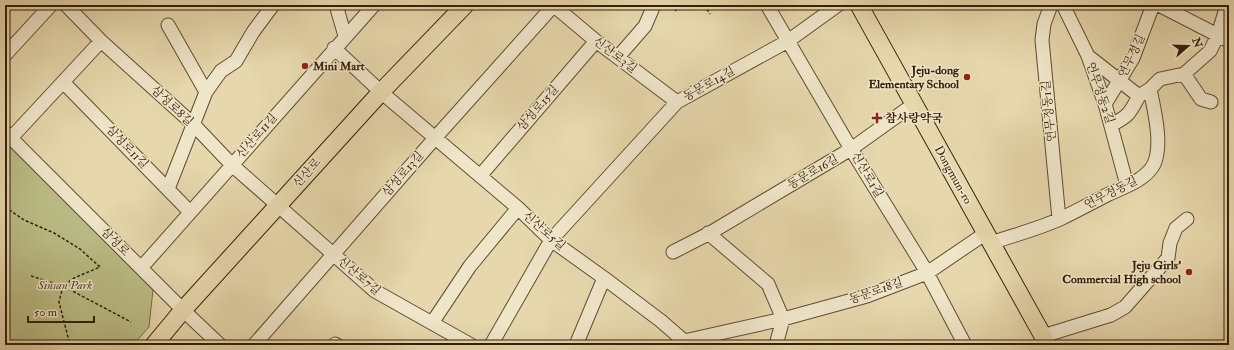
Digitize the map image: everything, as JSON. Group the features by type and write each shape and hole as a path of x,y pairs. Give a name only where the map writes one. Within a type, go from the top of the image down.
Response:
{"main road":[{"name":"신산로","path":"154,345 183,310 381,92 464,5"},
{"name":"Dongmun-ro","path":"858,5 1046,341"}],"street":[{"path":"5,55 51,5"},
{"name":"삼성로8길","path":"66,5 101,40 193,124 232,165 278,205"},
{"path":"168,189 206,92 221,71 236,61 253,32 273,5"},
{"path":"336,5 345,36"},
{"name":"신산로11길","path":"141,268 334,48 374,5"},
{"name":"신산로3길","path":"554,5 596,41 677,102"},
{"name":"삼성로13길","path":"254,345 435,138 554,5"},
{"path":"618,57 645,26 654,5"},
{"name":"신산로1길","path":"767,5 927,273 965,345"},
{"name":"동문로14길","path":"491,345 551,240 677,102 788,41 838,5"},
{"name":"연무정동1길","path":"1052,5 1044,24 1042,40 1060,219"},
{"name":"연무정동2길","path":"1063,5 1088,56 1105,104 1127,185"},
{"name":"연무정길","path":"1105,104 1133,58 1154,5"},
{"path":"1159,5 1224,38"},
{"path":"1111,125 1125,118 1139,96 1160,79 1184,74 1224,38 1228,5"},
{"path":"168,25 206,92"},
{"name":"삼성로","path":"101,40 63,82 8,135 220,345"},
{"name":"삼성로15길","path":"480,176 596,41"},
{"name":"신산로5길","path":"334,48 381,92 518,208 551,240 661,321 684,341 782,319"},
{"path":"1088,56 1119,82 1139,96"},
{"path":"1184,74 1201,99 1211,102"},
{"name":"삼성로11길","path":"63,82 190,212"},
{"name":"연무정동길","path":"988,238 1060,219 1143,177 1154,163 1158,148 1156,120 1150,88"},
{"name":"동문로16길","path":"673,252 852,149 914,104"},
{"name":"신산로7길","path":"278,205 375,291 471,345"},
{"path":"432,323 470,266 518,208"},
{"path":"1046,341 1111,315 1125,307 1168,258 1170,243 1176,228 1187,219"},
{"path":"708,233 768,284 782,319 776,345"},
{"name":"동문로18길","path":"782,319 866,296 927,273 988,238"},
{"path":"576,345 604,278"}],"path":[{"path":"671,5 677,12"},
{"path":"704,5 710,14"},
{"path":"5,207 24,220 54,233 80,249 100,267 74,278 64,286 59,302 70,345"},
{"path":"31,276 64,286 131,322"}],"green space":[{"name":"Sinsan Park","path":"5,142 153,290 149,327 133,345 5,345"}],"place":[{"name":"Mini Mart","path":"305,66"},
{"name":"Jeju-dong Elementary School","path":"967,77"},
{"name":"참사랑약국","path":"877,118"},
{"name":"Jeju Girls’ Commercial High school","path":"1189,272"}]}
